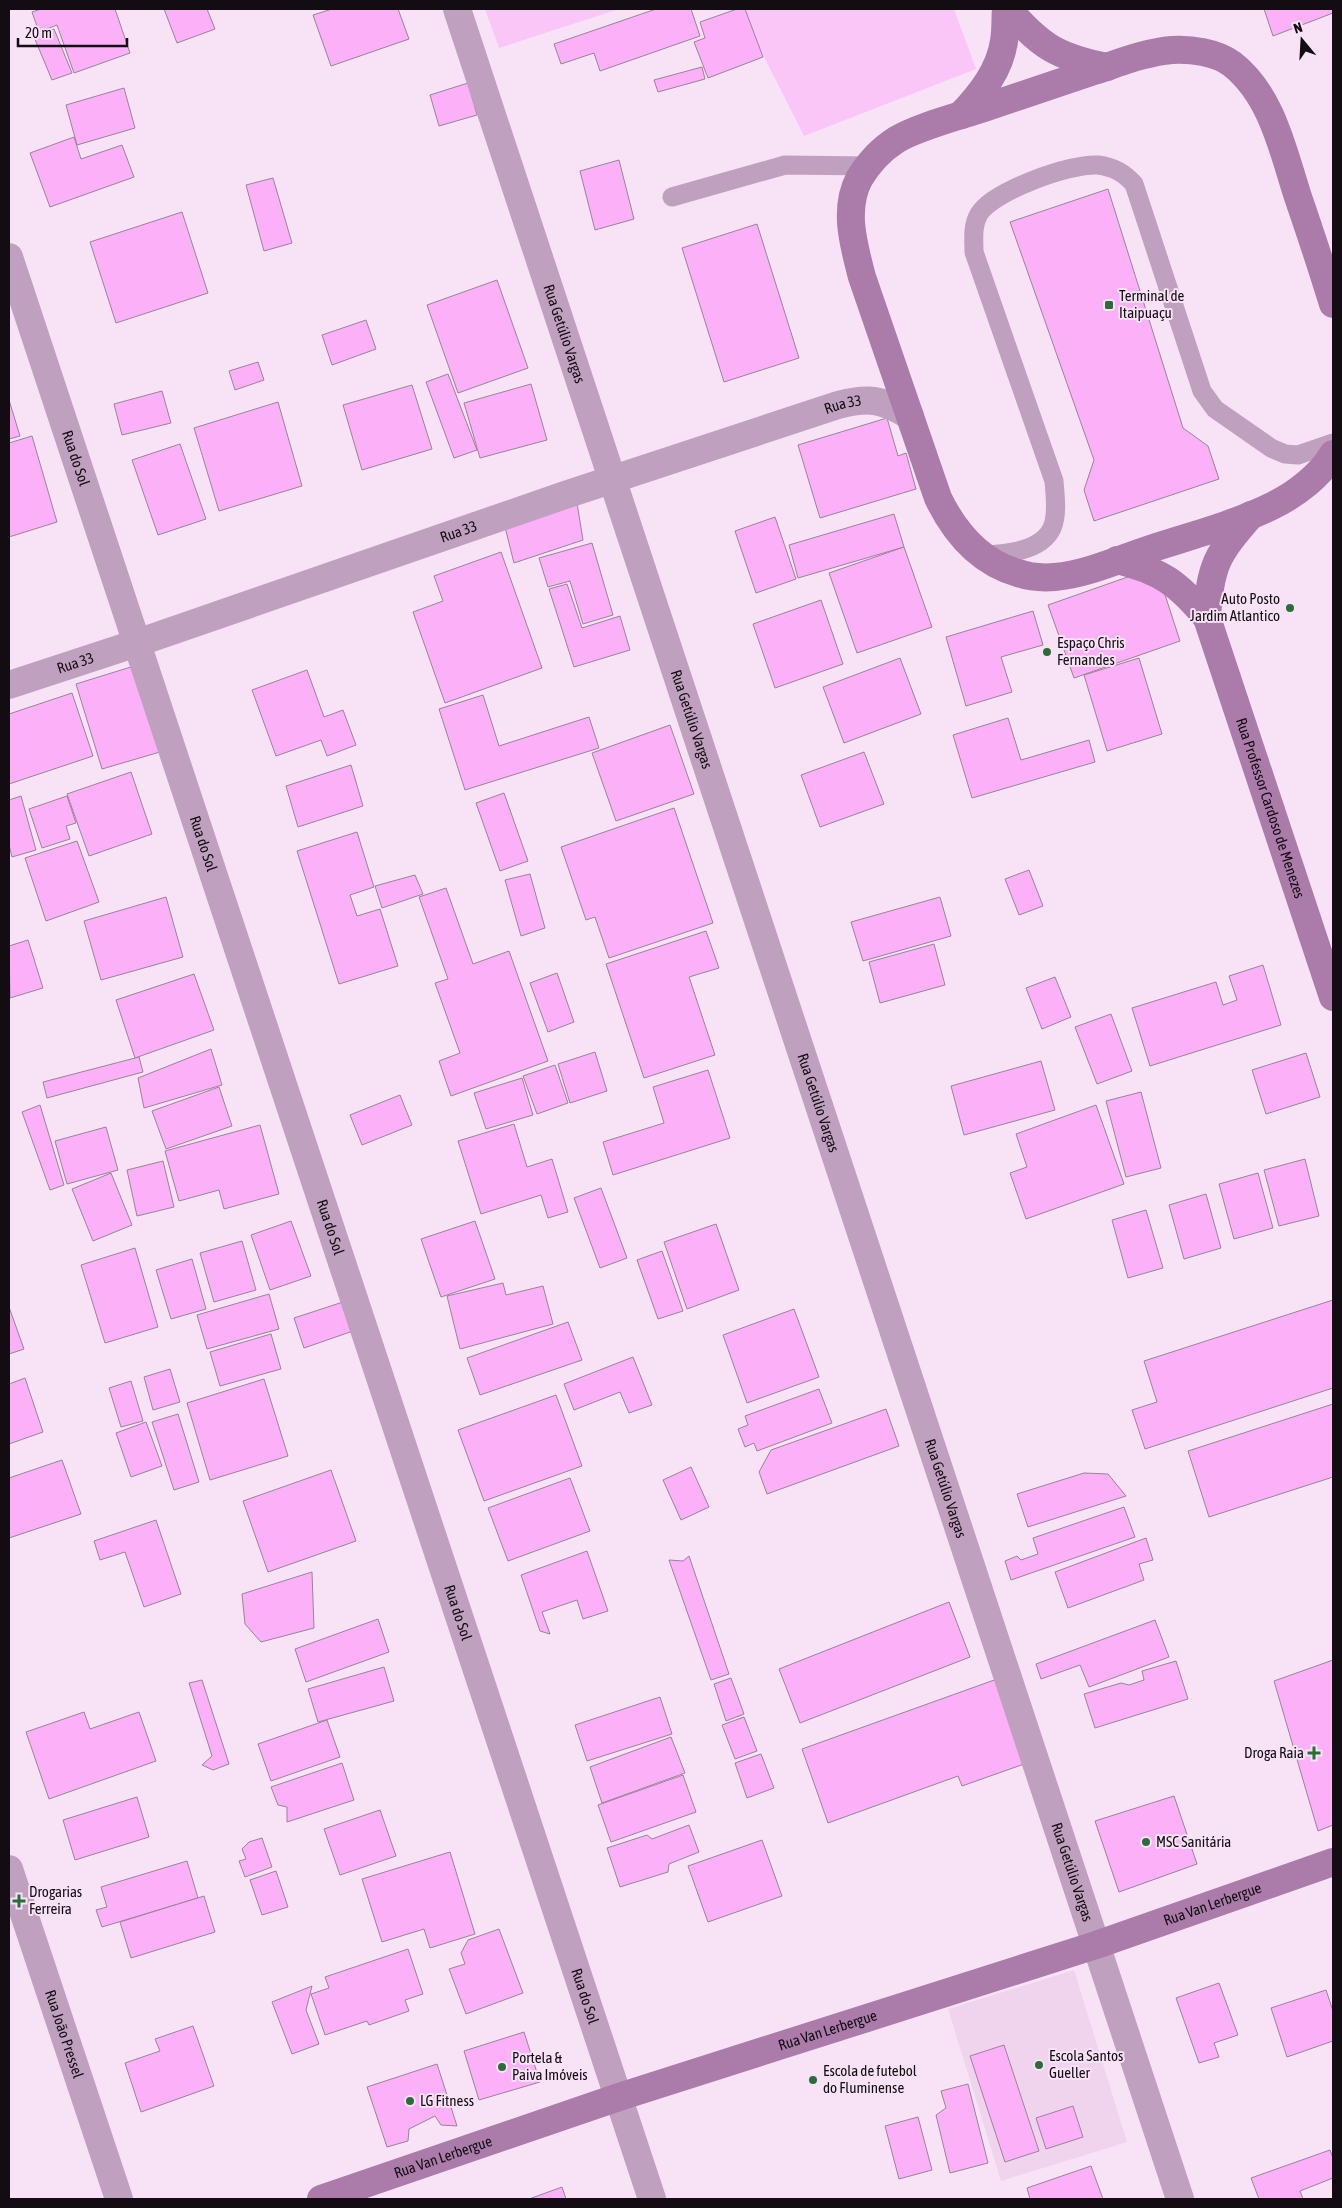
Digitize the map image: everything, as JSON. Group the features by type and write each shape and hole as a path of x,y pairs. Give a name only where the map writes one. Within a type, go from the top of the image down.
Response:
{"street":[{"name":"Rua Getúlio Vargas","path":"457,9 1180,2199"},
{"path":"1007,9 1028,32 1050,48 1074,60 1107,67"},
{"path":"960,116 982,94 994,72 1004,42 1007,9"},
{"path":"1333,304 1329,264 1276,130 1259,94 1245,76 1230,62 1212,54 1190,49 1155,52 960,116 897,139 881,152 869,166 860,179 851,203 854,246 862,277 938,498 963,540 980,555 998,566 1018,574 1036,577 1056,577 1077,573 1252,515 1275,505 1296,492 1313,477 1333,454"},
{"name":"Rua do Sol","path":"9,257 652,2199"},
{"name":"Rua 33","path":"9,685 137,643 613,479 857,400 875,400 891,405 910,416"},
{"name":"Rua Professor Cardoso de Menezes","path":"1207,618 1209,587 1216,562 1228,541 1252,515"},
{"name":"Rua Professor Cardoso de Menezes","path":"1117,560 1143,567 1166,577 1187,593 1207,618 1333,997"},
{"name":"Rua Van Lerbergue","path":"321,2199 619,2098 1096,1945 1333,1862"},
{"name":"Rua João Pressel","path":"9,1869 118,2199"}],"lane":[{"path":"672,197 785,164 869,166"},
{"path":"980,555 1004,554 1023,550 1039,542 1052,528 1056,498 1054,481 974,252 973,230 979,214 990,201 1016,187 1071,168 1096,165 1111,168 1124,173 1134,184 1202,391 1215,409 1271,448 1285,454 1298,455 1333,443"}],"shaded area":[{"path":"485,9 619,9 499,48"},
{"path":"740,9 954,9 976,69 804,136"},
{"path":"1074,1970 1127,2142 1001,2181 948,2009"}],"building":[{"path":"41,9 115,9 130,53 74,73 57,25 39,32 32,12"},
{"path":"164,9 207,9 215,29 177,43"},
{"path":"332,9 398,9 409,39 331,66 313,15"},
{"path":"656,9 691,9 700,36 600,71 594,53 561,64 554,44"},
{"path":"737,9 745,9 763,57 708,78 694,42 705,38 700,22"},
{"path":"1264,9 1333,9 1333,13 1273,36"},
{"path":"54,29 72,73 52,80 34,37"},
{"path":"702,67 705,79 658,92 654,80"},
{"path":"468,83 477,115 439,126 430,95"},
{"path":"124,88 135,128 77,145 66,105"},
{"path":"74,137 81,159 122,145 134,177 50,207 30,153"},
{"path":"619,160 634,219 595,230 580,171"},
{"path":"273,178 292,243 264,251 246,185"},
{"path":"1108,189 1183,428 1208,446 1219,479 1094,521 1084,490 1094,460 1010,222"},
{"path":"182,212 208,293 116,323 90,242"},
{"path":"757,224 799,358 724,382 682,248"},
{"path":"497,280 528,368 458,393 427,305"},
{"path":"366,320 376,349 332,365 322,335"},
{"path":"258,362 264,380 235,390 229,371"},
{"path":"448,374 477,450 454,458 426,382"},
{"path":"531,384 547,440 480,458 464,403"},
{"path":"412,385 432,449 362,470 343,405"},
{"path":"162,391 171,423 122,435 114,404"},
{"path":"9,400 20,436 9,439"},
{"path":"278,402 302,486 219,511 194,428"},
{"path":"887,418 898,456 906,453 916,489 820,518 798,445"},
{"path":"32,436 57,522 9,537 9,443"},
{"path":"180,444 206,519 158,535 132,460"},
{"path":"577,503 583,540 514,563 505,527"},
{"path":"894,514 904,547 798,578 789,545"},
{"path":"775,517 796,579 756,593 735,531"},
{"path":"592,543 613,615 583,624 570,581 548,587 539,558"},
{"path":"904,547 932,627 857,653 829,573"},
{"path":"501,552 542,668 445,703 413,612 443,601 434,576"},
{"path":"1156,567 1180,641 1074,678 1048,605"},
{"path":"567,584 582,628 620,616 630,650 574,667 549,589"},
{"path":"821,600 843,664 775,688 753,624"},
{"path":"1033,611 1043,645 1001,657 1012,692 966,706 946,637"},
{"path":"900,658 921,714 844,743 823,687"},
{"path":"1139,658 1162,734 1107,751 1084,675"},
{"path":"134,666 160,752 102,769 76,684"},
{"path":"307,670 324,717 343,710 356,745 327,756 321,740 276,756 252,690"},
{"path":"72,693 93,756 9,784 9,714"},
{"path":"483,695 499,746 589,717 599,748 465,790 439,709"},
{"path":"1008,718 1021,760 1089,740 1095,762 972,798 953,735"},
{"path":"670,725 694,794 616,821 592,753"},
{"path":"864,752 884,804 820,827 801,775"},
{"path":"351,765 363,806 298,827 286,786"},
{"path":"131,772 152,834 89,856 67,794"},
{"path":"504,793 528,861 500,871 476,803"},
{"path":"21,796 36,850 12,857 9,845 9,800"},
{"path":"67,796 76,823 66,826 70,839 42,848 29,809"},
{"path":"674,808 713,923 609,958 595,917 586,920 561,847"},
{"path":"357,832 374,887 350,895 357,916 380,909 398,966 339,984 297,851"},
{"path":"77,841 99,902 46,921 25,858"},
{"path":"1029,870 1043,906 1019,915 1005,879"},
{"path":"530,874 545,928 521,936 505,880"},
{"path":"415,875 423,894 382,908 375,886"},
{"path":"446,888 473,964 509,951 548,1061 451,1096 439,1061 460,1053 435,983 448,979 419,897"},
{"path":"166,897 183,957 101,980 84,921"},
{"path":"940,897 951,936 863,961 851,922"},
{"path":"706,931 719,968 689,977 715,1055 644,1078 606,964"},
{"path":"28,940 43,988 10,998 9,946"},
{"path":"934,944 945,985 880,1003 869,962"},
{"path":"1263,965 1281,1025 1150,1066 1132,1008 1216,982 1223,1005 1237,1000 1229,976"},
{"path":"557,973 574,1022 548,1032 530,983"},
{"path":"194,974 214,1030 135,1058 116,1000"},
{"path":"1055,977 1071,1017 1042,1029 1026,988"},
{"path":"1111,1014 1132,1071 1097,1084 1075,1027"},
{"path":"211,1049 222,1085 144,1108 138,1078"},
{"path":"595,1052 607,1091 570,1103 558,1064"},
{"path":"1306,1053 1320,1097 1266,1114 1252,1070"},
{"path":"139,1057 143,1072 47,1098 43,1082"},
{"path":"1041,1061 1055,1110 964,1135 951,1086"},
{"path":"555,1065 568,1103 537,1114 523,1076"},
{"path":"708,1070 730,1138 613,1175 603,1142 664,1123 653,1087"},
{"path":"522,1078 533,1115 486,1129 474,1093"},
{"path":"219,1087 232,1126 166,1149 152,1111"},
{"path":"1141,1092 1161,1168 1126,1177 1106,1101"},
{"path":"400,1095 412,1125 362,1145 350,1115"},
{"path":"40,1105 64,1185 50,1190 22,1112"},
{"path":"1096,1105 1124,1184 1026,1219 1010,1173 1027,1167 1016,1134"},
{"path":"514,1124 527,1167 552,1159 568,1212 548,1218 541,1195 481,1214 458,1141"},
{"path":"260,1125 279,1194 224,1209 219,1190 179,1201 165,1151"},
{"path":"106,1127 118,1170 67,1184 55,1141"},
{"path":"1305,1159 1319,1216 1279,1226 1264,1170"},
{"path":"163,1161 174,1207 137,1216 127,1170"},
{"path":"111,1173 132,1225 93,1241 72,1189"},
{"path":"1258,1173 1273,1228 1234,1239 1219,1184"},
{"path":"601,1188 627,1258 600,1268 574,1198"},
{"path":"1206,1194 1221,1248 1184,1259 1169,1205"},
{"path":"1146,1210 1163,1268 1128,1278 1112,1220"},
{"path":"291,1221 311,1276 270,1290 251,1235"},
{"path":"475,1221 495,1279 441,1297 421,1239"},
{"path":"716,1224 739,1290 687,1309 664,1242"},
{"path":"242,1241 256,1290 214,1302 200,1253"},
{"path":"135,1248 158,1327 105,1343 81,1265"},
{"path":"662,1251 683,1311 658,1319 637,1260"},
{"path":"192,1259 206,1309 171,1319 156,1270"},
{"path":"503,1283 506,1295 543,1286 553,1324 460,1349 447,1296"},
{"path":"269,1294 279,1329 207,1349 197,1315"},
{"path":"1333,1300 1333,1388 1145,1449 1132,1410 1157,1402 1144,1361"},
{"path":"343,1302 353,1331 304,1348 294,1318"},
{"path":"9,1307 24,1349 9,1354"},
{"path":"794,1309 819,1377 747,1403 723,1335"},
{"path":"568,1322 582,1360 480,1395 467,1358"},
{"path":"271,1334 281,1369 220,1386 210,1352"},
{"path":"633,1357 652,1405 629,1413 620,1392 574,1410 564,1384"},
{"path":"170,1369 180,1402 153,1410 144,1377"},
{"path":"25,1378 43,1432 9,1444 9,1384"},
{"path":"264,1379 288,1456 210,1480 187,1403"},
{"path":"131,1381 143,1421 121,1427 109,1388"},
{"path":"819,1389 832,1423 757,1451 754,1443 745,1447 738,1429 748,1425 745,1416"},
{"path":"556,1395 582,1466 484,1501 458,1430"},
{"path":"1333,1404 1333,1477 1209,1517 1188,1451"},
{"path":"886,1409 899,1446 767,1494 759,1472 771,1450"},
{"path":"178,1414 199,1482 174,1490 152,1422"},
{"path":"146,1422 162,1466 131,1477 116,1433"},
{"path":"62,1460 81,1514 9,1538 9,1478"},
{"path":"691,1467 709,1507 681,1520 663,1480"},
{"path":"331,1470 356,1541 268,1572 243,1501"},
{"path":"1084,1473 1108,1474 1126,1496 1028,1527 1017,1494"},
{"path":"570,1478 590,1531 508,1561 488,1508"},
{"path":"1124,1507 1135,1537 1011,1580 1005,1561 1017,1556 1021,1560 1038,1554 1033,1538"},
{"path":"156,1520 181,1594 144,1607 125,1552 100,1560 94,1541"},
{"path":"1146,1538 1153,1560 1139,1564 1144,1580 1068,1608 1055,1572"},
{"path":"587,1551 608,1611 583,1619 577,1600 542,1612 550,1634 540,1631 521,1575"},
{"path":"689,1556 729,1674 711,1680 669,1560 683,1561"},
{"path":"312,1572 314,1628 261,1642 245,1624 242,1594"},
{"path":"949,1602 970,1657 800,1723 779,1669"},
{"path":"378,1619 389,1652 306,1682 295,1649"},
{"path":"1155,1620 1169,1657 1089,1687 1080,1665 1041,1679 1036,1664"},
{"name":"Droga Raia","path":"1333,1660 1333,1825 1318,1831 1274,1681"},
{"path":"1176,1661 1188,1699 1095,1728 1084,1694 1121,1683 1129,1685 1144,1680 1142,1671"},
{"path":"384,1667 394,1701 318,1722 308,1689"},
{"path":"731,1678 744,1714 726,1721 714,1684"},
{"path":"997,1679 1027,1763 962,1786 958,1776 828,1823 802,1749"},
{"path":"202,1680 229,1764 213,1770 202,1765 212,1756 189,1683"},
{"path":"660,1697 672,1734 587,1761 575,1725"},
{"path":"84,1712 90,1729 139,1712 156,1761 49,1799 26,1732"},
{"path":"744,1717 757,1751 735,1759 722,1725"},
{"path":"327,1720 340,1757 271,1781 258,1744"},
{"path":"671,1737 685,1773 602,1803 590,1767"},
{"path":"761,1754 774,1788 747,1798 735,1763"},
{"path":"342,1763 354,1800 287,1822 287,1807 278,1805 271,1787"},
{"path":"683,1775 696,1812 611,1842 598,1805"},
{"name":"MSC Sanitária","path":"1174,1796 1197,1864 1119,1892 1095,1821"},
{"path":"137,1797 149,1837 75,1860 63,1820"},
{"path":"380,1810 396,1856 340,1875 324,1829"},
{"path":"689,1825 699,1852 669,1864 668,1872 620,1887 607,1848 647,1835 652,1839"},
{"path":"262,1838 272,1867 245,1877 239,1861 246,1859 242,1849 249,1842"},
{"path":"762,1840 782,1896 708,1922 688,1866"},
{"path":"450,1852 475,1934 430,1948 424,1929 382,1942 362,1879"},
{"path":"187,1861 198,1898 102,1927 96,1910 107,1907 101,1887"},
{"path":"276,1871 288,1907 262,1915 250,1880"},
{"path":"204,1896 215,1932 131,1958 120,1922"},
{"path":"499,1929 523,1993 466,2014 449,1969 465,1964 461,1953 468,1940"},
{"path":"408,1949 423,1994 405,2000 409,2011 369,2025 367,2021 325,2035 311,1994 329,1988 325,1977"},
{"path":"1219,1983 1238,2035 1214,2043 1219,2057 1199,2063 1176,1998"},
{"path":"312,1986 306,2010 319,2044 292,2054 272,2002"},
{"path":"1326,1990 1333,2011 1333,2041 1287,2057 1271,2008"},
{"path":"193,2026 214,2086 141,2112 125,2063 160,2051 155,2039"},
{"name":"Portela & Paiva Imóveis","path":"524,2032 540,2082 479,2100 464,2051"},
{"path":"1004,2045 1039,2151 1005,2162 970,2056"},
{"name":"LG Fitness","path":"437,2064 457,2126 441,2125 435,2116 409,2129 408,2141 387,2147 367,2087"},
{"path":"968,2084 988,2163 950,2173 936,2115 946,2108 941,2091"},
{"path":"1073,2106 1083,2137 1046,2149 1036,2118"},
{"path":"918,2117 932,2170 899,2179 885,2126"},
{"path":"1330,2150 1333,2158 1333,2178 1300,2191 1303,2199 1259,2199 1251,2178"},
{"path":"1091,2166 1103,2199 1030,2199 1027,2188"},
{"path":"562,2187 566,2199 529,2199"}],"place":[{"name":"Terminal de Itaipuaçu","path":"1109,305"},
{"name":"Auto Posto Jardim Atlantico","path":"1290,608"},
{"name":"Espaço Chris Fernandes","path":"1047,652"},
{"name":"Droga Raia","path":"1314,1753"},
{"name":"MSC Sanitária","path":"1146,1842"},
{"name":"Drogarias Ferreira","path":"19,1901"},
{"name":"Escola Santos Gueller","path":"1039,2065"},
{"name":"Portela & Paiva Imóveis","path":"502,2067"},
{"name":"Escola de futebol do Fluminense","path":"813,2080"},
{"name":"LG Fitness","path":"410,2101"}]}
